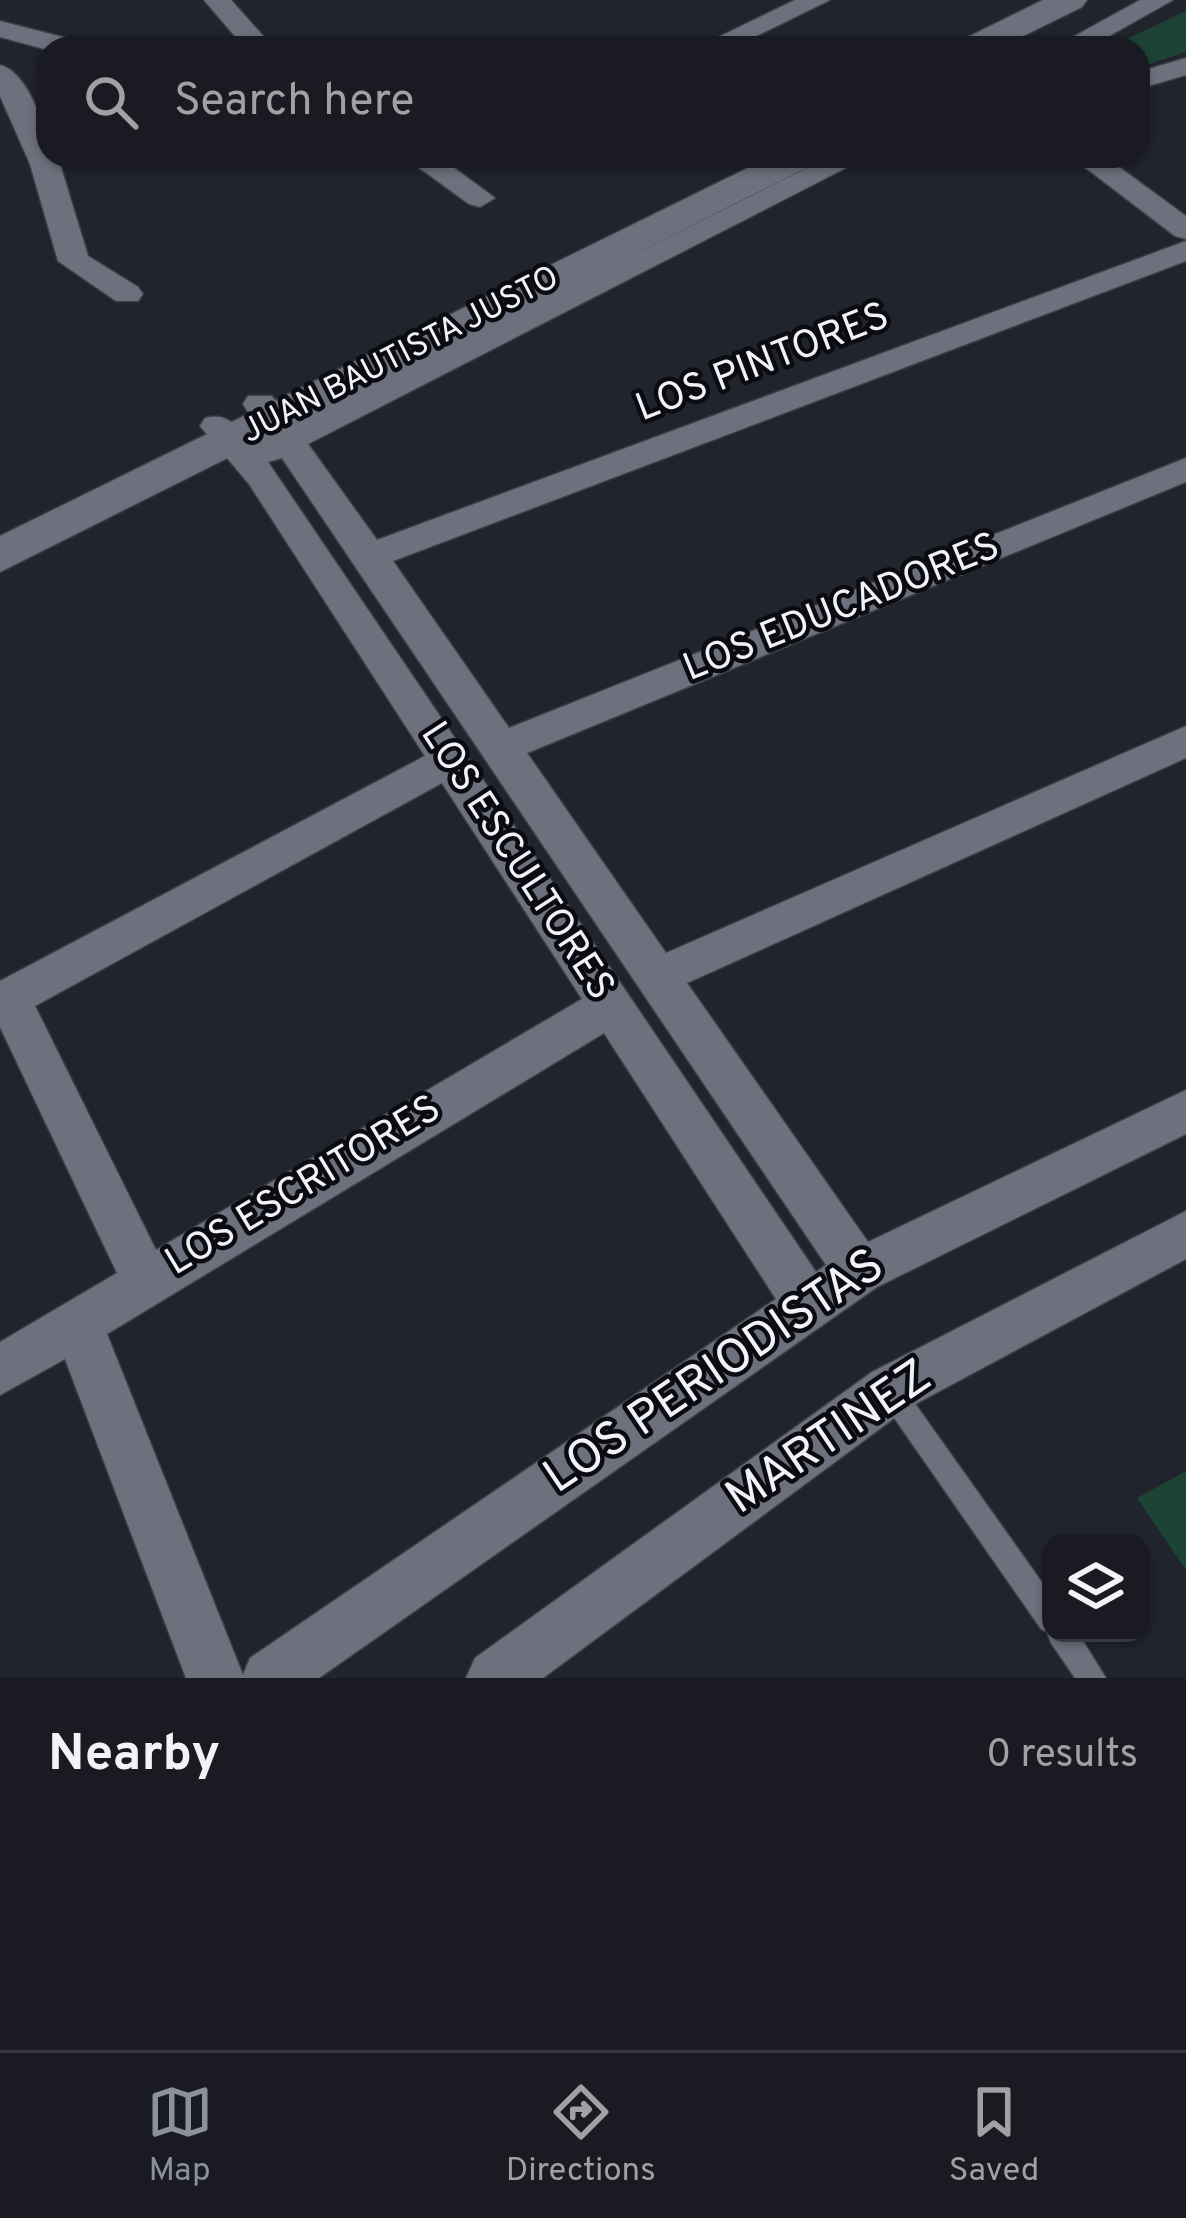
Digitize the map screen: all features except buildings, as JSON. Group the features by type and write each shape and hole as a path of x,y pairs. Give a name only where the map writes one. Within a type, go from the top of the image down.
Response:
{"street":[{"path":"217,0 245,36"},
{"path":"737,36 817,0"},
{"path":"996,36 1070,0"},
{"path":"1034,36 1107,0"},
{"path":"1090,36 1160,0"},
{"path":"0,29 36,39"},
{"path":"1150,77 1186,66"},
{"path":"0,73 36,106"},
{"path":"51,168 74,261 127,294"},
{"path":"436,168 480,198"},
{"name":"JUAN BAUTISTA JUSTO","path":"252,432 734,168"},
{"name":"JUAN BAUTISTA JUSTO","path":"0,556 776,168"},
{"name":"JUAN BAUTISTA JUSTO","path":"0,530 252,432 828,168"},
{"path":"1101,168 1186,230"},
{"name":"LOS PINTORES","path":"370,556 1186,250"},
{"name":"LOS ESCULTORES","path":"252,432 370,556 859,1270"},
{"name":"LOS ESCULTORES","path":"252,432 451,760 808,1303"},
{"name":"LOS EDUCADORES","path":"499,748 1186,469"},
{"path":"659,976 1186,741"},
{"path":"146,1281 5,1000 451,760"},
{"name":"LOS ESCRITORES","path":"0,1370 610,1006"},
{"name":"LOS PERIODISTAS","path":"270,1678 859,1270 1186,1112"},
{"name":"MARTINEZ","path":"495,1678 890,1390 1186,1234"},
{"path":"77,1324 215,1678"}],"lane":[{"path":"890,1390 1042,1606"},
{"path":"1066,1642 1092,1678"}],"green space":[{"path":"1186,11 1186,52 1150,64 1150,36 1133,36"},
{"path":"1186,1471 1186,1570 1137,1498"}]}
